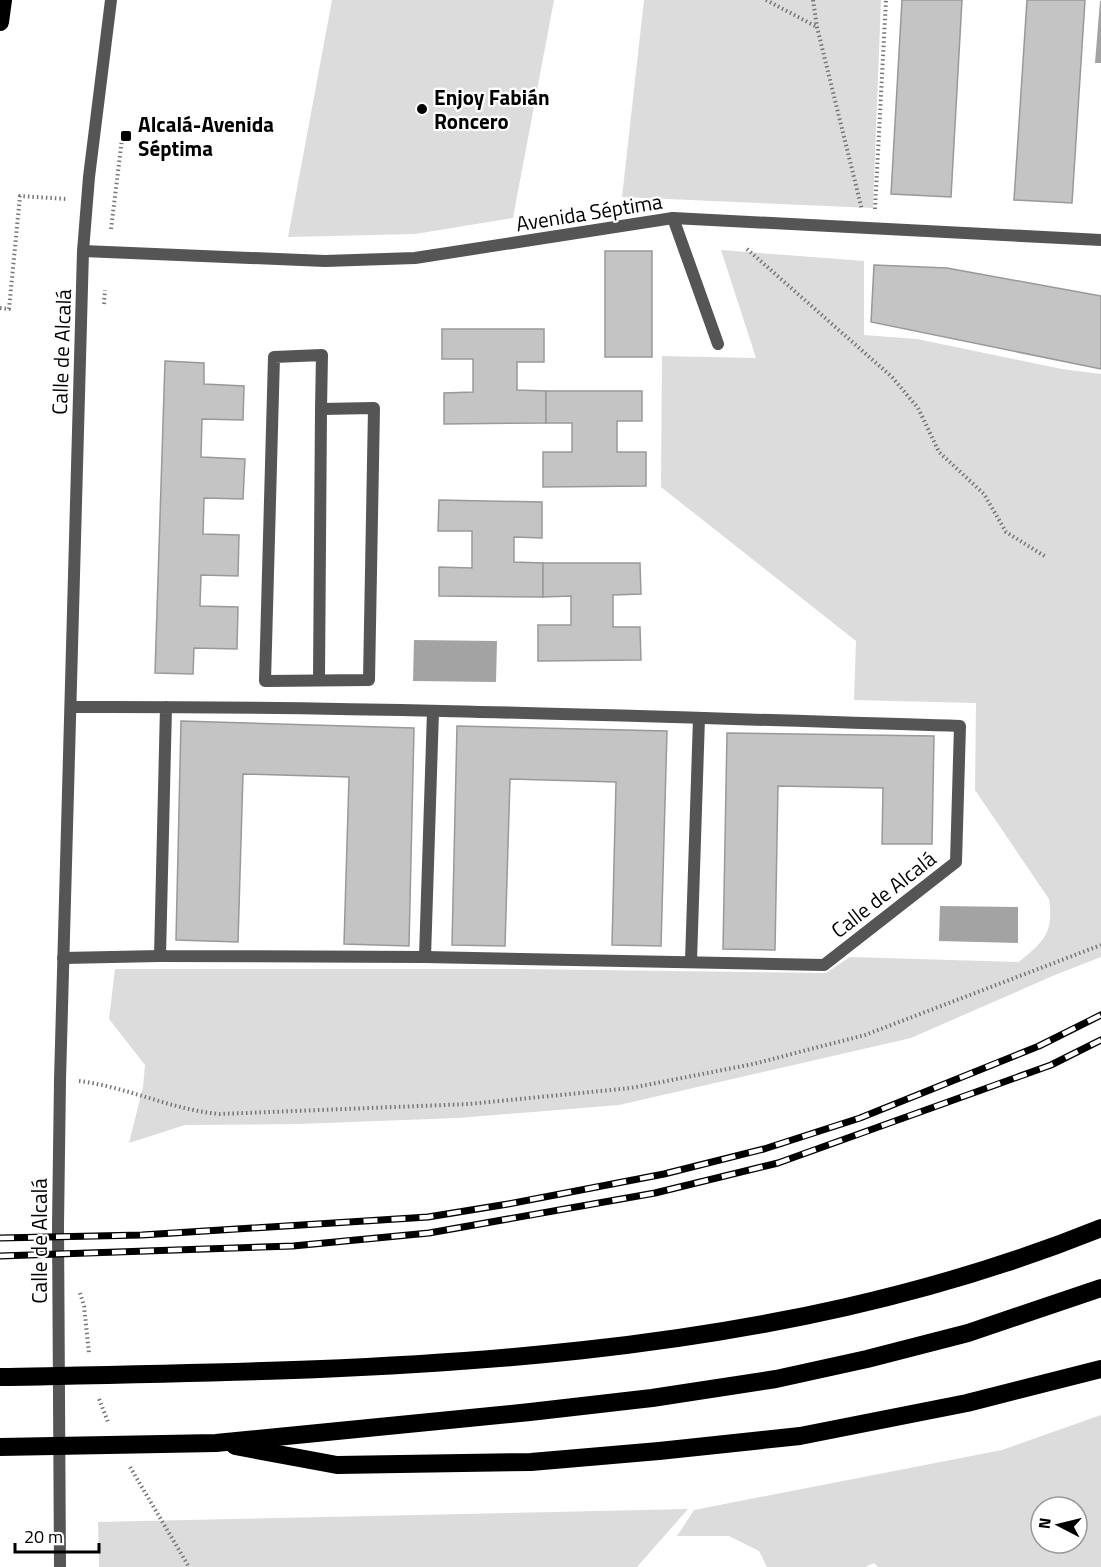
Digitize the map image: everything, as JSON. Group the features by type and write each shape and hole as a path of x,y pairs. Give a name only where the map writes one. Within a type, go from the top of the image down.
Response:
{"highway":[{"path":"0,22 3,0"},
{"path":"0,1377 321,1368 514,1357 646,1344 770,1324 957,1279 1101,1228"},
{"path":"0,1447 216,1443 652,1398 776,1379 968,1333 1101,1288"},
{"path":"1074,1374 1101,1362"},
{"path":"216,1443 336,1465 555,1460 800,1436 967,1403 1101,1369"}],"street":[{"name":"Calle de Alcalá","path":"59,1567 60,1080 83,251 89,177 111,0"},
{"name":"Avenida Séptima","path":"83,251 325,261 415,258 673,218 1101,240"},
{"path":"673,218 718,344"},
{"path":"318,679 321,409 322,355 274,357 266,681 369,680 374,408 321,409"},
{"name":"Calle de Alcalá","path":"63,958 425,957 824,965 956,862 960,726 433,711 71,707"},
{"path":"160,956 166,707"},
{"path":"425,957 433,711"},
{"path":"690,962 699,718"}],"path":[{"path":"766,0 817,27"},
{"path":"813,0 817,27 870,228"},
{"path":"870,228 886,0"},
{"path":"111,229 122,139"},
{"path":"0,308 9,309 20,196 79,200"},
{"path":"747,249 892,377 918,408 939,452 984,494 1006,532 1046,557"},
{"path":"60,1080 113,1087 198,1112 220,1114 469,1104 631,1088 753,1064 865,1035 1101,945"},
{"path":"81,1092 82,1070"},
{"path":"78,1292 78,1303"}],"shaded area":[{"name":"Enjoy Fabián Roncero","path":"332,0 554,0 513,218 415,234 288,237"},
{"path":"644,0 881,0 873,208 622,197"},
{"path":"1100,1 1101,63 1095,63"},
{"path":"721,250 864,261 864,335 917,339 1062,369 1101,374 1101,957 911,1038 619,1105 457,1118 299,1124 185,1125 129,1143 143,1087 145,1065 109,1019 115,969 519,969 826,973 850,957 1019,962 1041,942 1050,920 1049,899 975,790 976,703 854,700 856,641 661,487 662,356 756,358"},
{"path":"414,640 497,641 496,682 413,681"},
{"path":"940,906 1018,907 1018,943 939,941"},
{"path":"1101,1415 1101,1567 878,1567 874,1563 865,1567 767,1567 759,1551 729,1536 677,1536 694,1510 1002,1450"},
{"path":"688,1509 637,1567 99,1567 98,1522"}],"building":[{"path":"902,0 962,0 951,197 891,194"},
{"path":"1027,0 1085,0 1072,203 1014,200"},
{"path":"605,251 652,251 652,357 605,357"},
{"path":"874,265 947,268 1101,296 1101,369 871,322"},
{"path":"442,329 544,329 544,362 517,362 517,390 546,391 546,423 444,424 444,393 473,392 473,359 442,359"},
{"path":"165,361 204,363 204,384 244,386 243,420 202,419 201,457 245,459 243,499 204,498 203,534 239,535 238,576 201,575 200,606 238,607 237,649 194,648 193,674 155,673"},
{"path":"546,391 642,391 642,421 617,421 617,452 646,452 646,486 543,487 543,452 572,452 572,423 546,423"},
{"path":"439,500 542,502 542,538 514,537 514,562 543,563 543,597 439,596 439,567 472,568 472,531 438,531"},
{"path":"543,563 640,563 641,594 613,595 613,627 640,627 641,660 538,661 538,625 571,625 571,596 543,597"},
{"path":"181,721 414,728 409,946 344,944 349,777 243,774 238,942 176,940"},
{"path":"457,726 667,731 661,946 612,945 616,782 510,779 505,946 452,945"},
{"path":"727,733 934,736 932,844 882,844 883,788 778,786 775,950 723,949"}],"railway":[{"path":"0,1238 142,1235 428,1217 664,1174 764,1149 860,1118 1039,1046 1101,1015"},
{"path":"0,1256 293,1246 429,1233 655,1193 778,1163 1051,1065 1101,1040"}],"place":[{"name":"Enjoy Fabián Roncero","path":"422,109"},
{"name":"Alcalá-Avenida Séptima","path":"126,136"}]}
